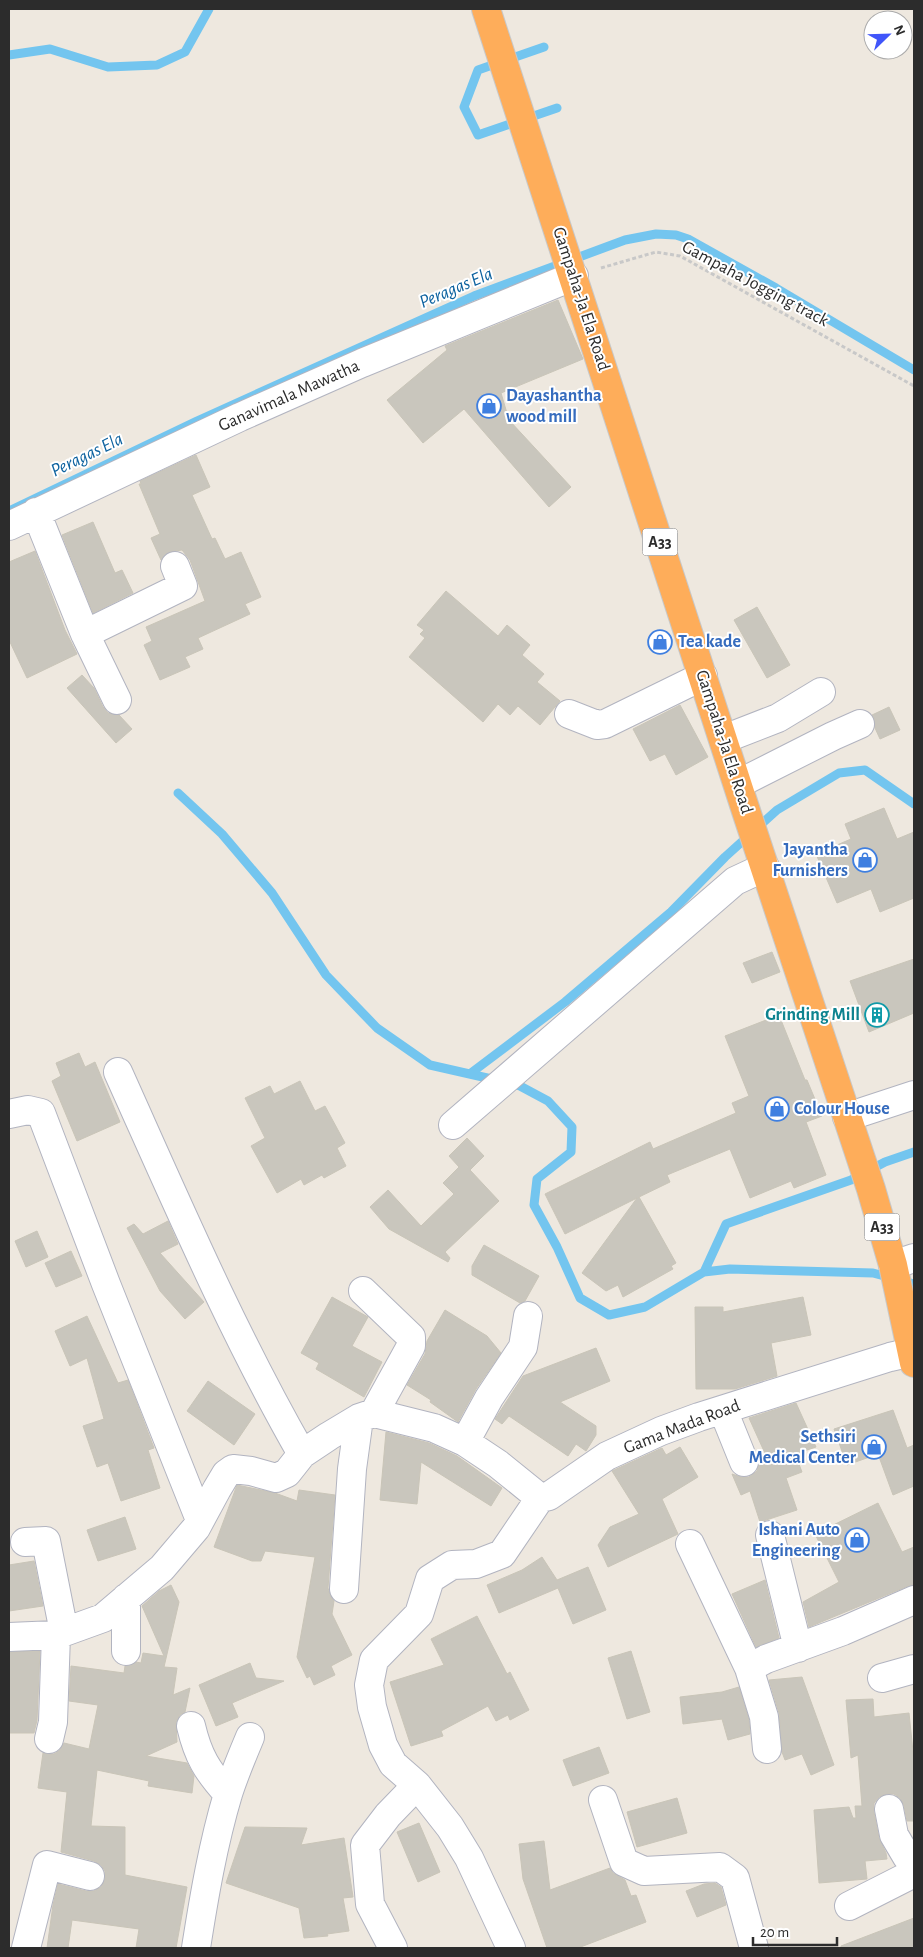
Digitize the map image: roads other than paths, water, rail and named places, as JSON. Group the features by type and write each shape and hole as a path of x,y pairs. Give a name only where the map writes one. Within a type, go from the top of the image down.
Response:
{"highway":[{"name":"Gampaha-Ja Ela Road","path":"490,21 859,1154 871,1189 904,1262 900,1294 913,1358"}],"street":[{"name":"Ganavimala Mawatha","path":"9,526 240,417 573,273"},
{"path":"36,512 85,634 117,700"},
{"path":"85,634 183,586 175,566"},
{"path":"569,714 597,725 605,724 703,676"},
{"path":"724,739 778,718 821,692"},
{"path":"738,784 860,724"},
{"path":"453,1125 735,880 762,859"},
{"path":"118,1072 246,1350 302,1454"},
{"path":"847,1117 914,1095"},
{"path":"9,1114 28,1110 41,1113 106,1284 200,1520"},
{"path":"344,1589 352,1469 366,1416 411,1346 411,1337 363,1291"},
{"path":"465,1442 489,1398 523,1347 528,1316"},
{"name":"Gama Mada Road","path":"540,1498 548,1496 607,1456 661,1431 882,1360 913,1358"},
{"path":"723,1410 744,1462"},
{"path":"9,1637 60,1634 103,1618 162,1568 196,1528 226,1474 233,1469 251,1471 276,1478 287,1473 302,1454 366,1416 434,1428 465,1442 498,1464 540,1498 502,1554 476,1564 452,1565 430,1579 419,1614 374,1660 369,1685 372,1707 383,1745 394,1764 417,1785 450,1827 469,1858 511,1948"},
{"path":"770,1536 798,1648"},
{"path":"25,1542 46,1541 60,1634 50,1739"},
{"path":"690,1544 749,1668 764,1717 767,1749"},
{"path":"126,1598 126,1651"},
{"path":"749,1668 766,1659 843,1631 914,1600"},
{"path":"882,1678 914,1669"},
{"path":"191,1726 197,1749 211,1775 228,1794"},
{"path":"196,1948 201,1907 228,1794 250,1737"},
{"path":"393,1948 370,1904 365,1845 388,1815 417,1785"},
{"path":"604,1800 624,1862 644,1871 720,1866 735,1878 754,1948"},
{"path":"889,1809 894,1835 907,1857 914,1858"},
{"path":"26,1948 47,1865 90,1876"},
{"path":"849,1906 914,1873"}],"waterway":[{"path":"9,55 50,49 108,67 157,65 185,52 209,9"},
{"path":"544,47 478,70 464,107 478,135 557,108"},
{"name":"Peragas Ela","path":"9,511 197,421 474,296 625,240 656,234 676,235 688,239 776,288 914,370"},
{"path":"471,1073 565,1002 671,912 725,857 777,810 839,773 865,770 914,804"},
{"path":"178,793 222,834 272,893 326,975 377,1028 430,1065 496,1080"},
{"path":"509,1083 520,1086 548,1101 572,1127 571,1152 537,1179 534,1205 557,1247 580,1298 609,1315 645,1307 704,1272 730,1269 873,1273 914,1284"},
{"path":"704,1272 726,1224 851,1180 885,1162 914,1152"}],"place":[{"name":"Dayashantha wood mill","path":"489,406"},
{"name":"Tea kade","path":"660,642"},
{"name":"Jayantha Furnishers","path":"865,860"},
{"name":"Grinding Mill","path":"877,1015"},
{"name":"Colour House","path":"777,1109"},
{"name":"Sethsiri Medical Center","path":"874,1447"},
{"name":"Ishani Auto Engineering","path":"857,1540"}]}
